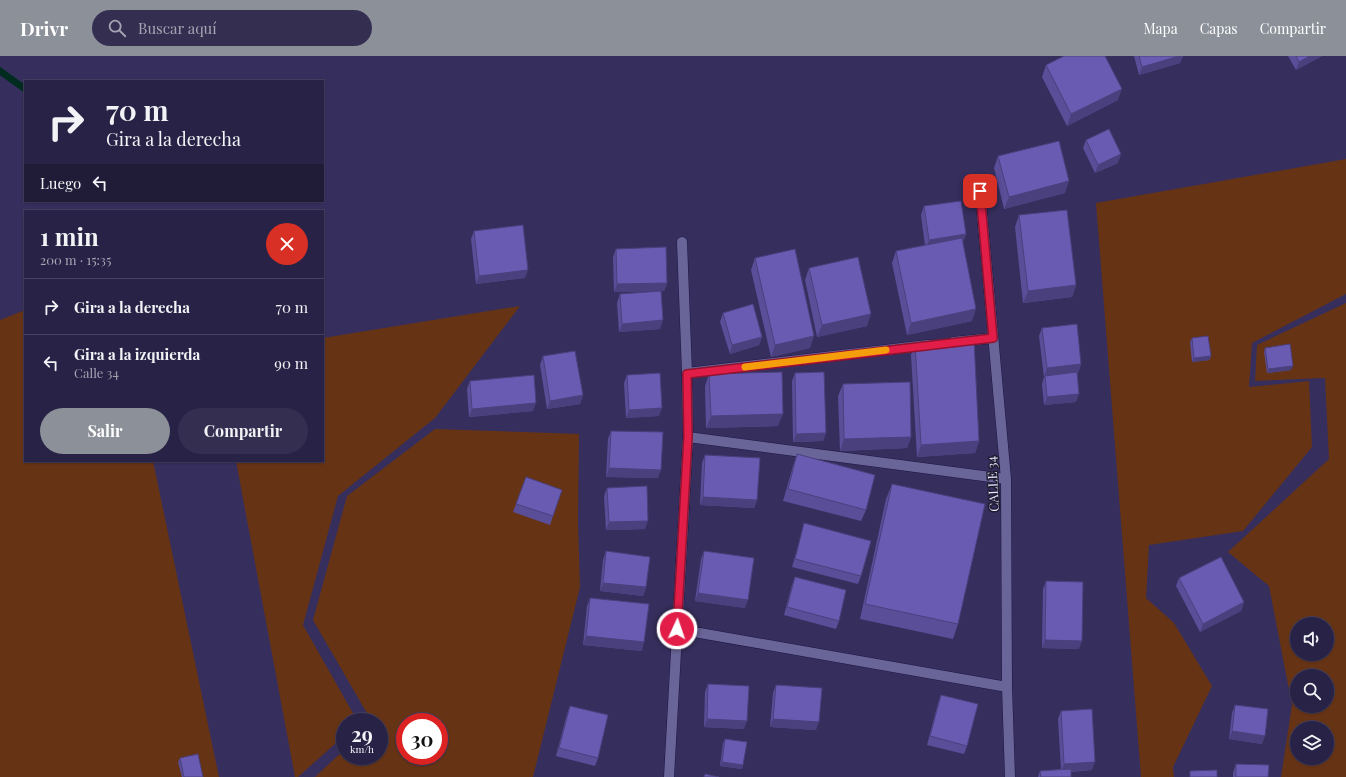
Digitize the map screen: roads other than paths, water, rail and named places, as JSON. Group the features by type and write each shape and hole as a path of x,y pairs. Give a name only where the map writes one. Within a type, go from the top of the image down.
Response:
{"street":[{"name":"CALLE 34","path":"980,191 1006,480 1007,687 1010,777"},
{"path":"669,777 688,437 682,242"},
{"path":"687,374 993,338"},
{"path":"688,437 1006,480"},
{"path":"677,629 1007,687"}],"waterway":[{"path":"0,71 24,88"}]}
